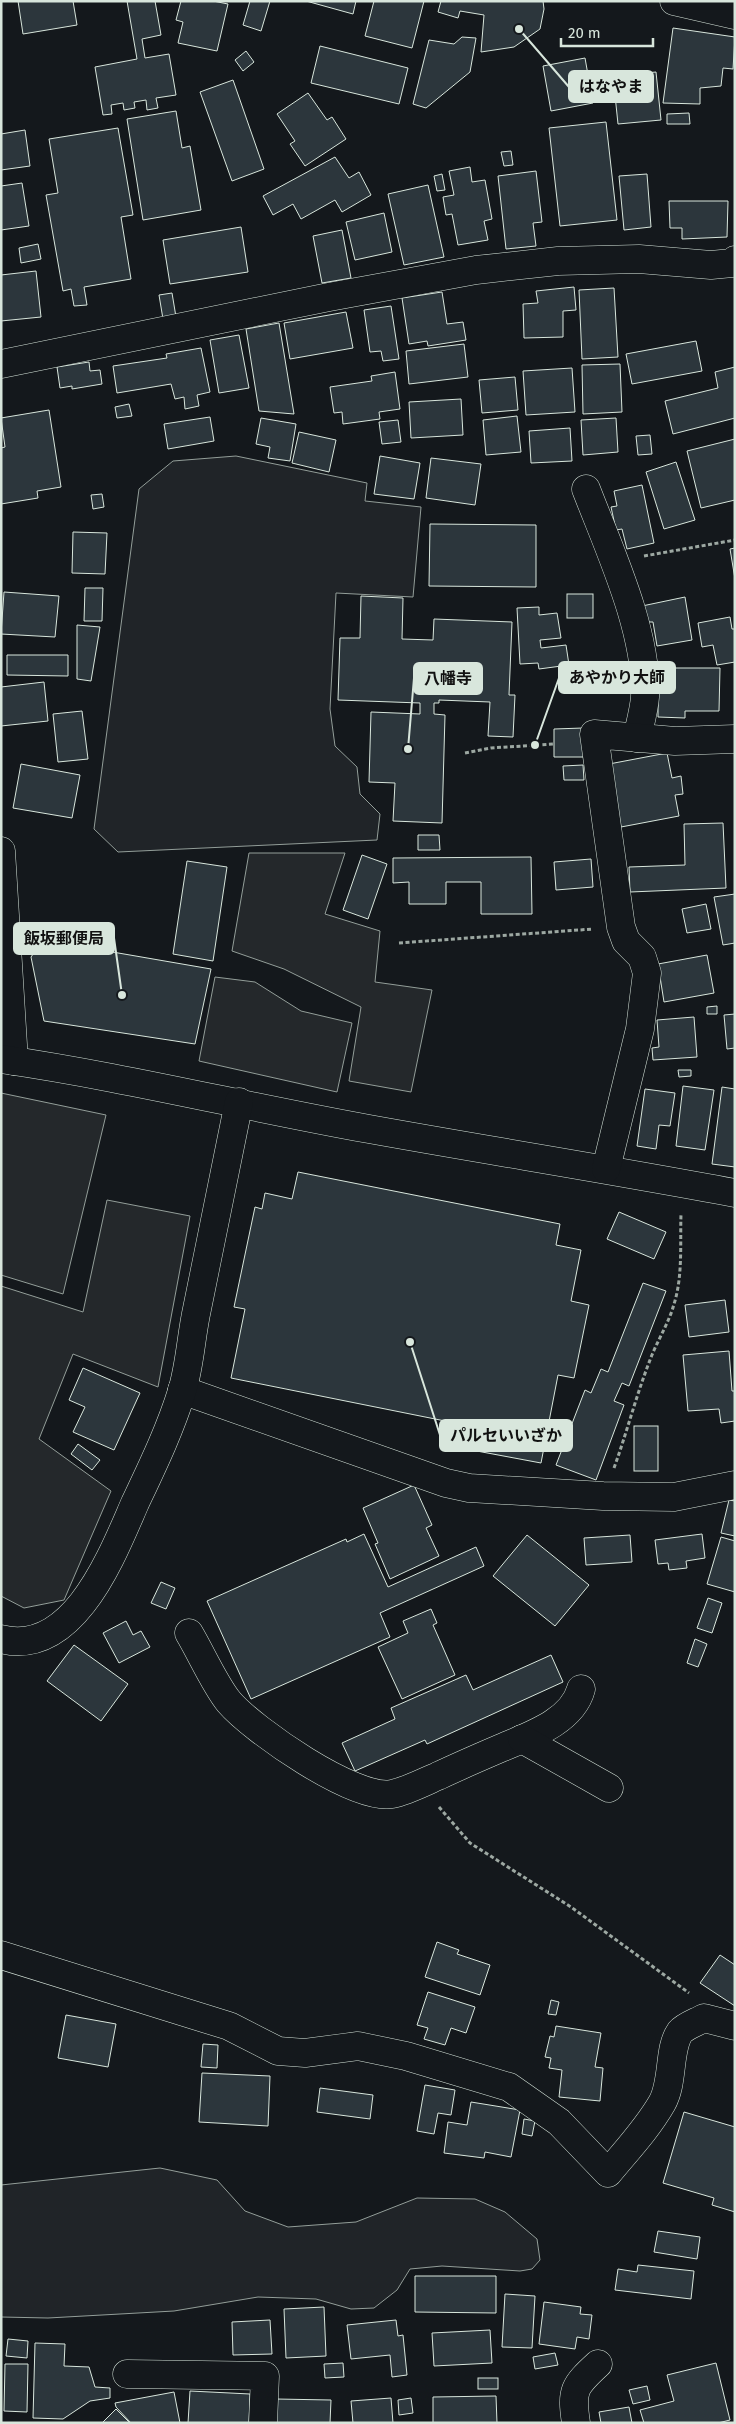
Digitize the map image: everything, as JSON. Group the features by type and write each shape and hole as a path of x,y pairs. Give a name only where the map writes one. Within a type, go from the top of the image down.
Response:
{"street":[{"path":"674,1 735,15"},
{"path":"1,364 329,297 476,270 558,262 639,259 734,265"},
{"path":"586,489 614,562 637,631 645,696 636,738"},
{"path":"606,1169 640,1029 647,973 642,957 626,941 621,926 594,734 675,741 735,739"},
{"path":"1,851 7,1060 239,1102 368,1129 735,1193"},
{"path":"1,1639 28,1640 51,1631 72,1615 95,1586 157,1457 182,1390 239,1102"},
{"path":"182,1390 446,1483 469,1488 603,1496 674,1497 735,1485"},
{"path":"189,1633 228,1701 269,1738 333,1776 368,1791 391,1794 419,1784 522,1739 547,1727 567,1712 579,1696 581,1689"},
{"path":"522,1739 609,1788"},
{"path":"1,1955 229,2026 278,2051 305,2053 358,2046 406,2056 509,2087 559,2122 608,2173 649,2124 664,2100 671,2076 675,2045 681,2031 704,2018 735,2026"},
{"path":"576,2423 574,2393 580,2380 598,2364"},
{"path":"127,2374 265,2376 263,2423"}],"path":[{"path":"614,562 735,540"},
{"path":"465,753 491,748 554,744"},
{"path":"399,943 621,926"},
{"path":"603,1496 632,1418 638,1391 657,1341 674,1306 679,1280 681,1183"},
{"path":"419,1784 470,1843 571,1906 694,1997"}],"shaded area":[{"path":"236,456 367,483 365,501 421,507 413,597 336,593 330,709 335,746 357,767 360,794 380,814 377,840 118,852 94,829 139,489 173,461"},
{"path":"249,853 345,853 325,914 380,931 375,982 432,990 411,1092 349,1081 361,1007 284,969 232,951"},
{"path":"215,977 255,982 301,1011 352,1023 337,1092 199,1061"},
{"path":"1,1093 106,1115 63,1294 1,1275"},
{"path":"107,1200 190,1216 158,1387 73,1354 39,1439 111,1491 64,1600 24,1608 1,1596 1,1286 83,1312"},
{"path":"160,2168 217,2180 245,2211 288,2227 356,2222 417,2198 475,2199 505,2212 537,2239 540,2260 532,2269 520,2271 442,2266 410,2269 397,2290 374,2308 351,2309 316,2299 258,2297 174,2311 48,2318 1,2317 1,2185"}],"building":[{"path":"18,1 73,1 77,25 23,34"},
{"path":"127,1 155,1 161,35 142,39 145,58 169,54 176,95 156,98 158,108 147,110 146,100 134,102 135,108 124,110 123,103 111,105 112,114 103,115 95,67 137,59"},
{"path":"181,1 213,1 228,4 217,51 178,43 183,22 176,20"},
{"path":"250,1 270,1 261,31 243,25"},
{"path":"306,1 356,1 353,14"},
{"path":"374,1 424,1 412,48 365,36"},
{"path":"441,1 543,1 544,9 540,29 514,47 481,52 484,15 460,11 458,18 438,12"},
{"path":"673,28 735,37 733,69 723,68 721,86 700,88 700,104 663,103"},
{"path":"462,37 476,38 470,72 426,108 413,104 429,40 454,44"},
{"path":"320,46 408,68 399,104 311,83"},
{"path":"246,51 254,62 243,71 235,60"},
{"path":"585,58 593,103 551,111 543,66"},
{"path":"656,72 661,120 618,124 613,76"},
{"path":"233,80 264,169 232,181 200,92"},
{"path":"308,93 327,120 332,117 346,139 305,166 290,144 295,141 277,114"},
{"path":"176,111 182,148 190,146 201,210 143,220 127,119"},
{"path":"689,113 690,124 667,124 667,114"},
{"path":"606,122 617,220 560,226 549,128"},
{"path":"118,128 133,215 121,217 131,279 84,287 87,305 74,306 71,289 63,291 46,195 58,193 49,139"},
{"path":"25,130 30,166 1,170 1,134"},
{"path":"511,151 513,165 504,166 501,152"},
{"path":"335,157 349,178 359,172 371,195 342,212 335,200 301,219 293,204 273,215 263,196"},
{"path":"470,167 472,182 485,180 492,219 484,221 488,240 458,245 452,214 446,215 443,197 454,195 449,171"},
{"path":"536,171 542,222 533,223 536,246 506,249 498,176"},
{"path":"442,174 445,190 437,191 434,176"},
{"path":"647,174 651,227 624,230 619,176"},
{"path":"22,183 29,226 1,230 1,186"},
{"path":"428,185 444,257 404,265 388,194"},
{"path":"669,201 728,201 727,237 682,239 682,228 670,228"},
{"path":"384,213 392,252 355,260 346,222"},
{"path":"241,227 248,272 170,284 163,240"},
{"path":"342,230 351,278 322,283 313,236"},
{"path":"38,244 41,259 21,263 19,248"},
{"path":"36,271 41,317 1,321 1,275"},
{"path":"574,287 576,310 563,311 563,337 524,338 523,304 538,303 536,291"},
{"path":"614,288 618,357 582,359 579,290"},
{"path":"442,292 447,324 463,322 466,340 428,346 427,341 409,344 402,298"},
{"path":"172,293 176,317 163,319 159,295"},
{"path":"391,306 399,359 383,361 381,351 370,352 364,310"},
{"path":"346,312 353,348 290,359 284,323"},
{"path":"279,323 294,414 259,411 246,329"},
{"path":"239,335 249,388 219,393 210,340"},
{"path":"696,341 702,371 632,384 626,354"},
{"path":"464,344 468,377 409,384 406,351"},
{"path":"201,348 210,392 197,395 199,406 185,409 184,397 175,399 171,384 117,393 113,366 167,358 166,354"},
{"path":"89,362 90,371 100,370 102,384 72,389 72,386 60,388 57,367"},
{"path":"620,364 622,412 583,414 582,365"},
{"path":"735,367 735,418 673,434 665,401 718,388 715,372"},
{"path":"572,368 575,412 526,415 523,371"},
{"path":"395,372 400,409 379,412 380,419 343,424 342,412 334,413 330,387 372,381 371,376"},
{"path":"515,377 518,410 482,413 479,380"},
{"path":"461,399 463,435 411,438 409,402"},
{"path":"129,404 132,416 117,418 115,407"},
{"path":"49,410 61,487 37,491 38,498 1,504 1,448 5,447 1,418"},
{"path":"517,416 521,452 486,455 483,420"},
{"path":"210,417 214,441 168,449 164,424"},
{"path":"261,418 296,424 290,461 268,458 270,447 256,444"},
{"path":"616,418 618,452 583,455 581,420"},
{"path":"398,420 401,442 382,444 379,422"},
{"path":"570,428 572,461 531,463 529,431"},
{"path":"299,432 336,440 329,472 292,463"},
{"path":"650,435 652,454 638,455 636,436"},
{"path":"735,439 735,500 701,508 687,451"},
{"path":"380,456 420,463 414,499 374,494"},
{"path":"431,458 481,464 475,505 426,498"},
{"path":"676,462 695,520 664,529 646,472"},
{"path":"642,485 654,543 627,549 622,529 616,530 611,507 617,506 614,491"},
{"path":"102,494 104,507 93,509 91,495"},
{"path":"430,524 536,525 536,587 429,586"},
{"path":"73,532 107,533 105,574 72,573"},
{"path":"735,548 735,579 730,549"},
{"path":"85,588 103,588 102,621 84,621"},
{"path":"4,592 59,596 55,637 1,634"},
{"path":"567,594 593,594 593,618 567,618"},
{"path":"361,596 403,598 402,639 433,640 434,619 512,622 509,695 515,695 513,737 488,736 490,702 439,700 439,703 434,703 434,714 445,715 442,823 393,821 395,783 369,782 371,712 420,714 420,703 338,700 340,638 360,638"},
{"path":"685,597 692,640 657,646 653,622 646,622 642,606"},
{"path":"539,607 539,615 557,613 561,638 540,640 541,648 566,645 569,665 539,669 538,663 520,664 517,608"},
{"path":"730,617 732,629 735,629 735,662 717,665 713,645 702,647 698,623"},
{"path":"77,625 100,627 91,681 77,679"},
{"path":"7,655 68,655 68,676 7,675"},
{"path":"658,668 720,668 719,711 685,711 685,718 658,717"},
{"path":"44,682 48,721 1,726 1,687"},
{"path":"82,711 88,759 58,762 53,714"},
{"path":"583,728 584,757 554,757 554,729"},
{"path":"667,753 672,778 681,776 683,794 675,795 679,816 621,827 609,764"},
{"path":"21,764 80,775 72,818 13,808"},
{"path":"583,765 584,780 564,780 563,766"},
{"path":"723,823 726,888 630,892 629,867 685,865 684,824"},
{"path":"418,835 439,835 440,850 418,850"},
{"path":"362,855 387,864 368,919 343,910"},
{"path":"531,857 532,914 481,914 481,882 446,882 446,904 409,904 409,882 393,883 393,858"},
{"path":"591,859 593,887 556,890 554,862"},
{"path":"187,861 227,867 213,961 173,954"},
{"path":"735,894 735,943 723,945 714,897"},
{"path":"706,904 711,929 687,933 682,909"},
{"path":"43,940 211,969 195,1044 44,1021 31,957"},
{"path":"707,955 714,993 664,1002 658,964"},
{"path":"717,1006 717,1014 707,1014 707,1007"},
{"path":"735,1014 735,1048 727,1049 724,1015"},
{"path":"694,1017 697,1057 653,1060 652,1048 659,1047 657,1020"},
{"path":"678,1070 691,1070 691,1076 679,1077"},
{"path":"683,1086 714,1090 705,1150 676,1146"},
{"path":"722,1087 735,1089 735,1167 712,1164"},
{"path":"645,1089 675,1093 670,1126 659,1125 656,1149 637,1146"},
{"path":"298,1172 560,1224 556,1245 581,1250 571,1301 589,1305 574,1378 558,1375 541,1463 466,1449 470,1426 231,1378 245,1309 234,1307 255,1207 262,1209 265,1193 292,1199"},
{"path":"619,1212 666,1232 654,1259 607,1239"},
{"path":"643,1283 666,1291 629,1386 622,1383 614,1401 624,1405 596,1480 556,1465 585,1390 591,1393 601,1369 608,1372"},
{"path":"725,1300 729,1332 689,1337 685,1305"},
{"path":"729,1351 732,1391 735,1391 735,1421 721,1423 719,1409 688,1411 683,1355"},
{"path":"83,1368 140,1393 114,1450 73,1432 85,1407 69,1400"},
{"path":"634,1426 658,1426 658,1471 634,1471"},
{"path":"78,1444 100,1460 92,1470 71,1454"},
{"path":"414,1485 432,1525 426,1528 439,1556 390,1579 375,1544 378,1543 363,1508"},
{"path":"729,1500 735,1501 735,1536 721,1533"},
{"path":"364,1534 388,1587 476,1547 484,1566 380,1613 390,1637 251,1699 207,1601 346,1539 347,1542"},
{"path":"702,1534 705,1558 686,1561 687,1568 669,1570 668,1563 658,1564 655,1540"},
{"path":"527,1535 589,1585 555,1626 493,1576"},
{"path":"630,1535 632,1562 586,1565 584,1538"},
{"path":"721,1537 735,1541 735,1592 707,1584"},
{"path":"161,1582 175,1588 166,1609 151,1603"},
{"path":"708,1598 722,1603 712,1633 697,1628"},
{"path":"431,1609 437,1623 433,1625 455,1675 402,1699 378,1647 408,1633 403,1621"},
{"path":"126,1621 133,1635 141,1631 150,1647 119,1663 103,1633"},
{"path":"695,1639 707,1644 698,1667 687,1663"},
{"path":"74,1645 128,1684 101,1721 47,1681"},
{"path":"551,1655 563,1682 427,1744 425,1740 355,1771 342,1743 395,1719 391,1708 466,1675 473,1690"},
{"path":"437,1942 459,1950 457,1954 490,1965 480,1995 425,1977"},
{"path":"720,1955 735,1965 735,2006 700,1983"},
{"path":"428,1992 475,2007 466,2033 451,2028 445,2045 424,2039 428,2028 417,2025"},
{"path":"551,2000 559,2002 556,2015 548,2014"},
{"path":"66,2015 116,2024 108,2067 58,2058"},
{"path":"556,2026 601,2033 595,2067 603,2068 600,2101 559,2097 562,2070 549,2068 551,2058 545,2057 550,2036 554,2037"},
{"path":"203,2044 218,2045 217,2068 201,2067"},
{"path":"202,2073 270,2076 268,2126 199,2122"},
{"path":"425,2085 455,2090 451,2115 438,2113 434,2134 417,2131"},
{"path":"320,2088 373,2095 370,2119 317,2112"},
{"path":"471,2102 520,2110 511,2157 485,2152 484,2158 444,2153 448,2122 467,2125"},
{"path":"684,2112 735,2127 735,2212 712,2205 714,2198 663,2183"},
{"path":"524,2119 535,2121 532,2136 522,2134"},
{"path":"658,2231 700,2237 697,2259 654,2252"},
{"path":"638,2265 694,2271 691,2299 615,2290 618,2269 637,2272"},
{"path":"415,2276 496,2276 496,2313 415,2312"},
{"path":"505,2294 535,2296 532,2348 502,2347"},
{"path":"544,2302 581,2307 580,2314 592,2315 589,2339 577,2337 575,2349 539,2344"},
{"path":"324,2307 326,2356 286,2358 284,2309"},
{"path":"270,2320 272,2354 233,2355 232,2322"},
{"path":"396,2320 398,2336 403,2335 407,2375 392,2377 390,2355 351,2359 347,2325"},
{"path":"490,2330 492,2363 434,2366 432,2333"},
{"path":"8,2339 28,2341 27,2358 6,2356"},
{"path":"35,2343 65,2344 64,2366 89,2367 95,2387 110,2388 110,2398 90,2401 63,2419 33,2418"},
{"path":"555,2353 558,2365 535,2369 533,2357"},
{"path":"343,2363 344,2377 325,2378 324,2364"},
{"path":"716,2363 730,2420 718,2423 644,2423 640,2410 674,2401 667,2375"},
{"path":"5,2364 28,2364 27,2412 4,2411"},
{"path":"478,2378 498,2378 498,2389 478,2389"},
{"path":"647,2386 650,2400 633,2404 629,2390"},
{"path":"190,2391 250,2394 249,2423 188,2423"},
{"path":"174,2392 180,2423 131,2423 116,2407 115,2403"},
{"path":"496,2396 497,2423 433,2423 433,2397"},
{"path":"391,2398 393,2423 353,2423 351,2401"},
{"path":"411,2398 413,2413 399,2415 398,2400"},
{"path":"276,2399 331,2400 330,2423 276,2423"},
{"path":"629,2407 632,2423 601,2423 599,2412"},
{"path":"116,2409 130,2423 102,2423"}],"place":[{"name":"はなやま","path":"519,29"},
{"name":"あやかり大師","path":"535,745"},
{"name":"八幡寺","path":"408,749"},
{"name":"飯坂郵便局","path":"122,995"},
{"name":"パルセいいざか","path":"410,1342"}]}
